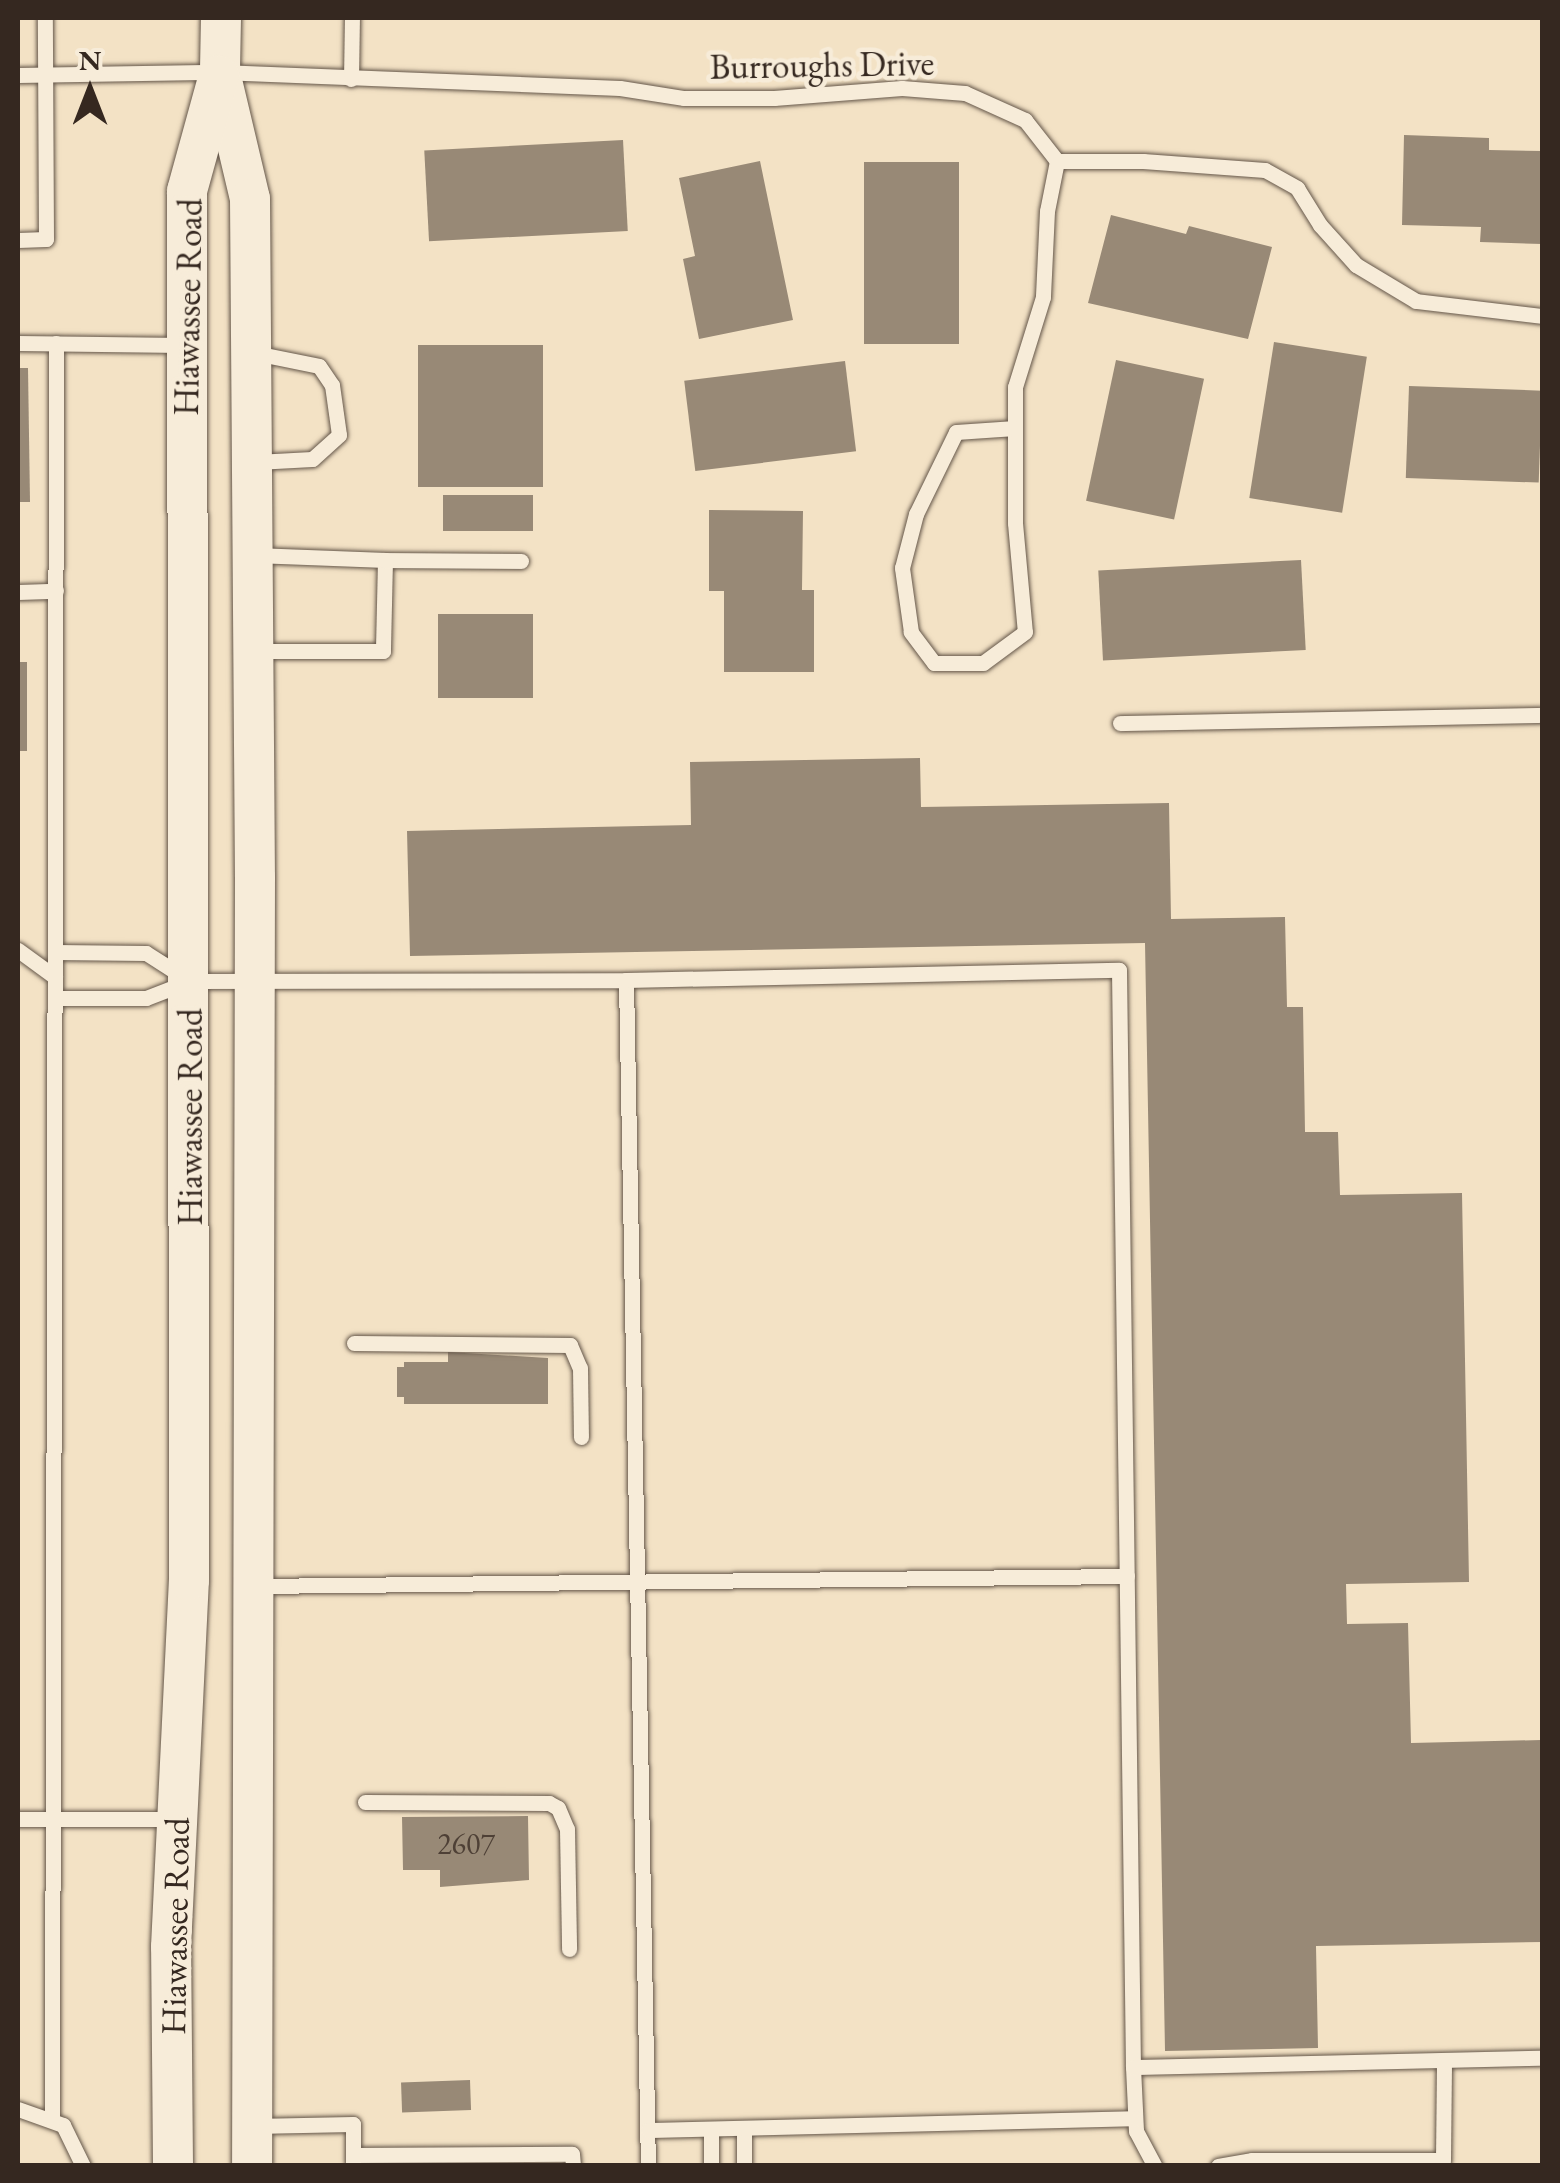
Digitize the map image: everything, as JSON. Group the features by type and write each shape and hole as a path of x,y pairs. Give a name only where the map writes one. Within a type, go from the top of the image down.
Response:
{"street":[{"name":"Hiawassee Road","path":"220,18 220,72 250,199 255,981 252,2166"},
{"name":"Hiawassee Road","path":"173,2166 171,1947 189,1580 187,191 220,72"}],"lane":[{"path":"18,240 46,239 44,18"},
{"path":"351,79 352,18"},
{"name":"Burroughs Drive","path":"18,75 220,72 620,88 684,98 774,98 902,88 966,93 1025,120 1056,161"},
{"path":"1015,428 956,432 916,514 902,568 911,632 934,664 984,664 1025,632 1015,523 1015,428 1015,387 1043,296 1047,211 1056,161 1143,161 1265,170 1297,188 1320,224 1356,265 1416,302 1542,316"},
{"path":"18,343 186,345"},
{"path":"52,2120 56,344"},
{"path":"250,352 319,366 332,385 338,435 312,459 252,462"},
{"path":"252,555 522,561"},
{"path":"253,652 383,651 385,560"},
{"path":"18,592 56,591"},
{"path":"1120,723 1542,715"},
{"path":"18,950 55,977"},
{"path":"55,952 146,953 190,981"},
{"path":"55,998 146,998 190,981 626,980 1119,970 1133,2067 1140,2144 1155,2166"},
{"path":"626,980 648,2166"},
{"path":"354,1343 570,1345 579,1359 581,1436"},
{"path":"252,1586 638,1585 1127,1576"},
{"path":"364,1802 550,1803 558,1808 567,1829 568,1949"},
{"path":"18,1819 178,1819"},
{"path":"1133,2067 1542,2058"},
{"path":"1218,2166 1252,2160 1443,2160 1444,2060"},
{"path":"18,2109 62,2125 83,2166"},
{"path":"648,2130 1135,2118"},
{"path":"252,2126 353,2124 354,2160 572,2154 572,2166"},
{"path":"744,2128 744,2166"},
{"path":"710,2129 711,2166"}],"building":[{"path":"1404,135 1489,138 1489,150 1542,151 1542,244 1480,242 1481,227 1402,225"},
{"path":"623,140 628,231 429,241 424,150"},
{"path":"760,161 793,320 699,339 683,259 695,256 679,178"},
{"path":"864,162 959,162 959,344 864,344"},
{"path":"1111,215 1186,234 1189,226 1272,247 1248,339 1088,303"},
{"path":"1274,342 1367,357 1342,513 1249,498"},
{"path":"418,345 543,345 543,487 418,487"},
{"path":"1116,360 1204,379 1174,520 1086,501"},
{"path":"845,361 856,451 695,471 684,381"},
{"path":"18,368 28,368 30,502 18,502"},
{"path":"1409,386 1542,391 1539,483 1406,478"},
{"path":"443,495 533,495 533,531 443,531"},
{"path":"709,510 803,511 802,590 814,590 814,672 724,672 724,591 709,591"},
{"path":"1301,560 1306,650 1103,661 1098,571"},
{"path":"438,614 533,614 533,698 438,698"},
{"path":"18,662 27,662 27,751 18,751"},
{"path":"920,758 921,807 1169,803 1171,919 1285,917 1287,1007 1303,1007 1305,1132 1338,1132 1340,1195 1462,1193 1469,1582 1346,1584 1347,1624 1408,1623 1411,1743 1541,1740 1542,1942 1316,1946 1318,2048 1165,2051 1145,943 410,956 407,831 691,825 690,762"},
{"path":"448,1352 548,1358 548,1404 404,1404 404,1397 397,1397 397,1367 404,1367 404,1362 448,1362"},
{"path":"528,1816 529,1880 440,1887 440,1870 403,1870 402,1817"},
{"path":"470,2080 471,2110 402,2112 401,2082"}]}
